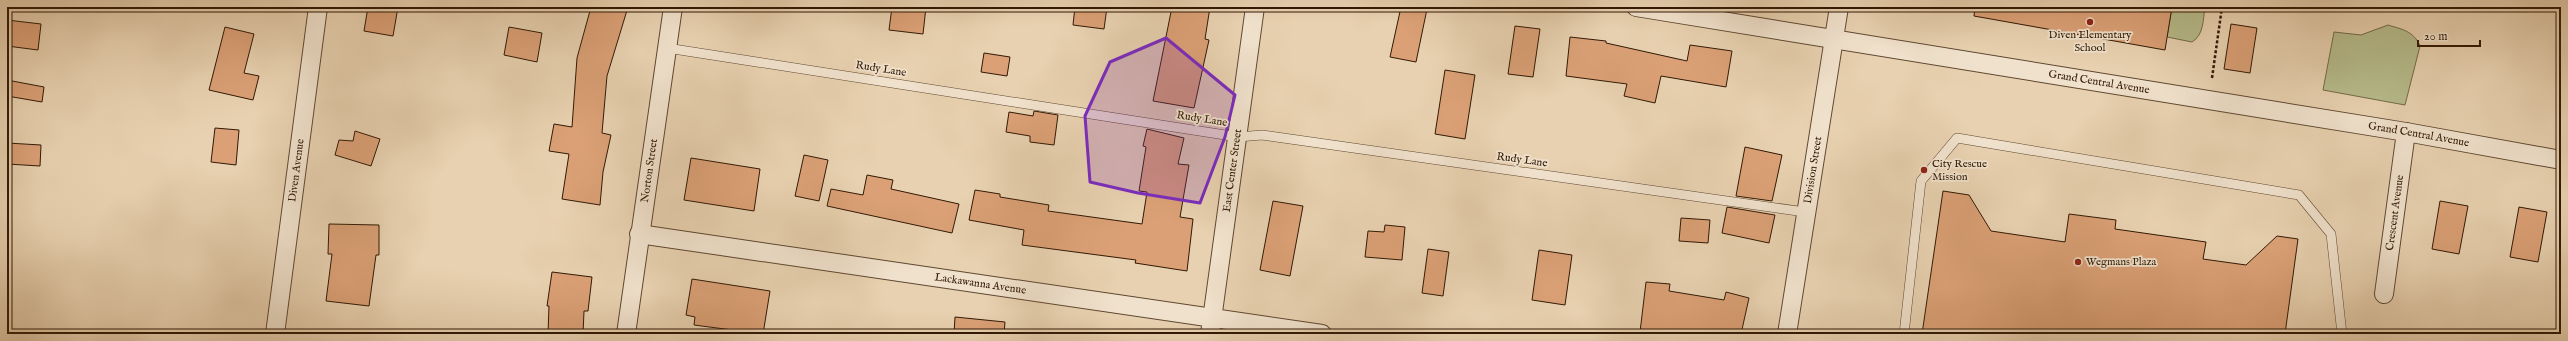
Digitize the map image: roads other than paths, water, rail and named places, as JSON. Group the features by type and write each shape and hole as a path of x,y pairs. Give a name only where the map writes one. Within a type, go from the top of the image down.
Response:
{"street":[{"name":"Diven Avenue","path":"275,334 318,7"},
{"name":"Norton Street","path":"626,334 639,234 673,7"},
{"name":"East Center Street","path":"1211,327 1255,7"},
{"name":"Grand Central Avenue","path":"1636,7 2406,132 2561,160"},
{"name":"Division Street","path":"1787,334 1805,212 1839,7"},
{"name":"Crescent Avenue","path":"2384,294 2406,132"},
{"name":"Lackawanna Avenue","path":"639,234 1211,327 1322,334"}],"lane":[{"name":"Rudy Lane","path":"667,48 1238,137 1262,136 1805,212"},
{"path":"1904,334 1921,181 1957,138 2299,195 2331,234 2342,334"}],"place":[{"name":"Diven Elementary School","path":"2090,22"},
{"name":"City Rescue Mission","path":"1924,170"},
{"name":"Wegmans Plaza","path":"2078,262"}]}
